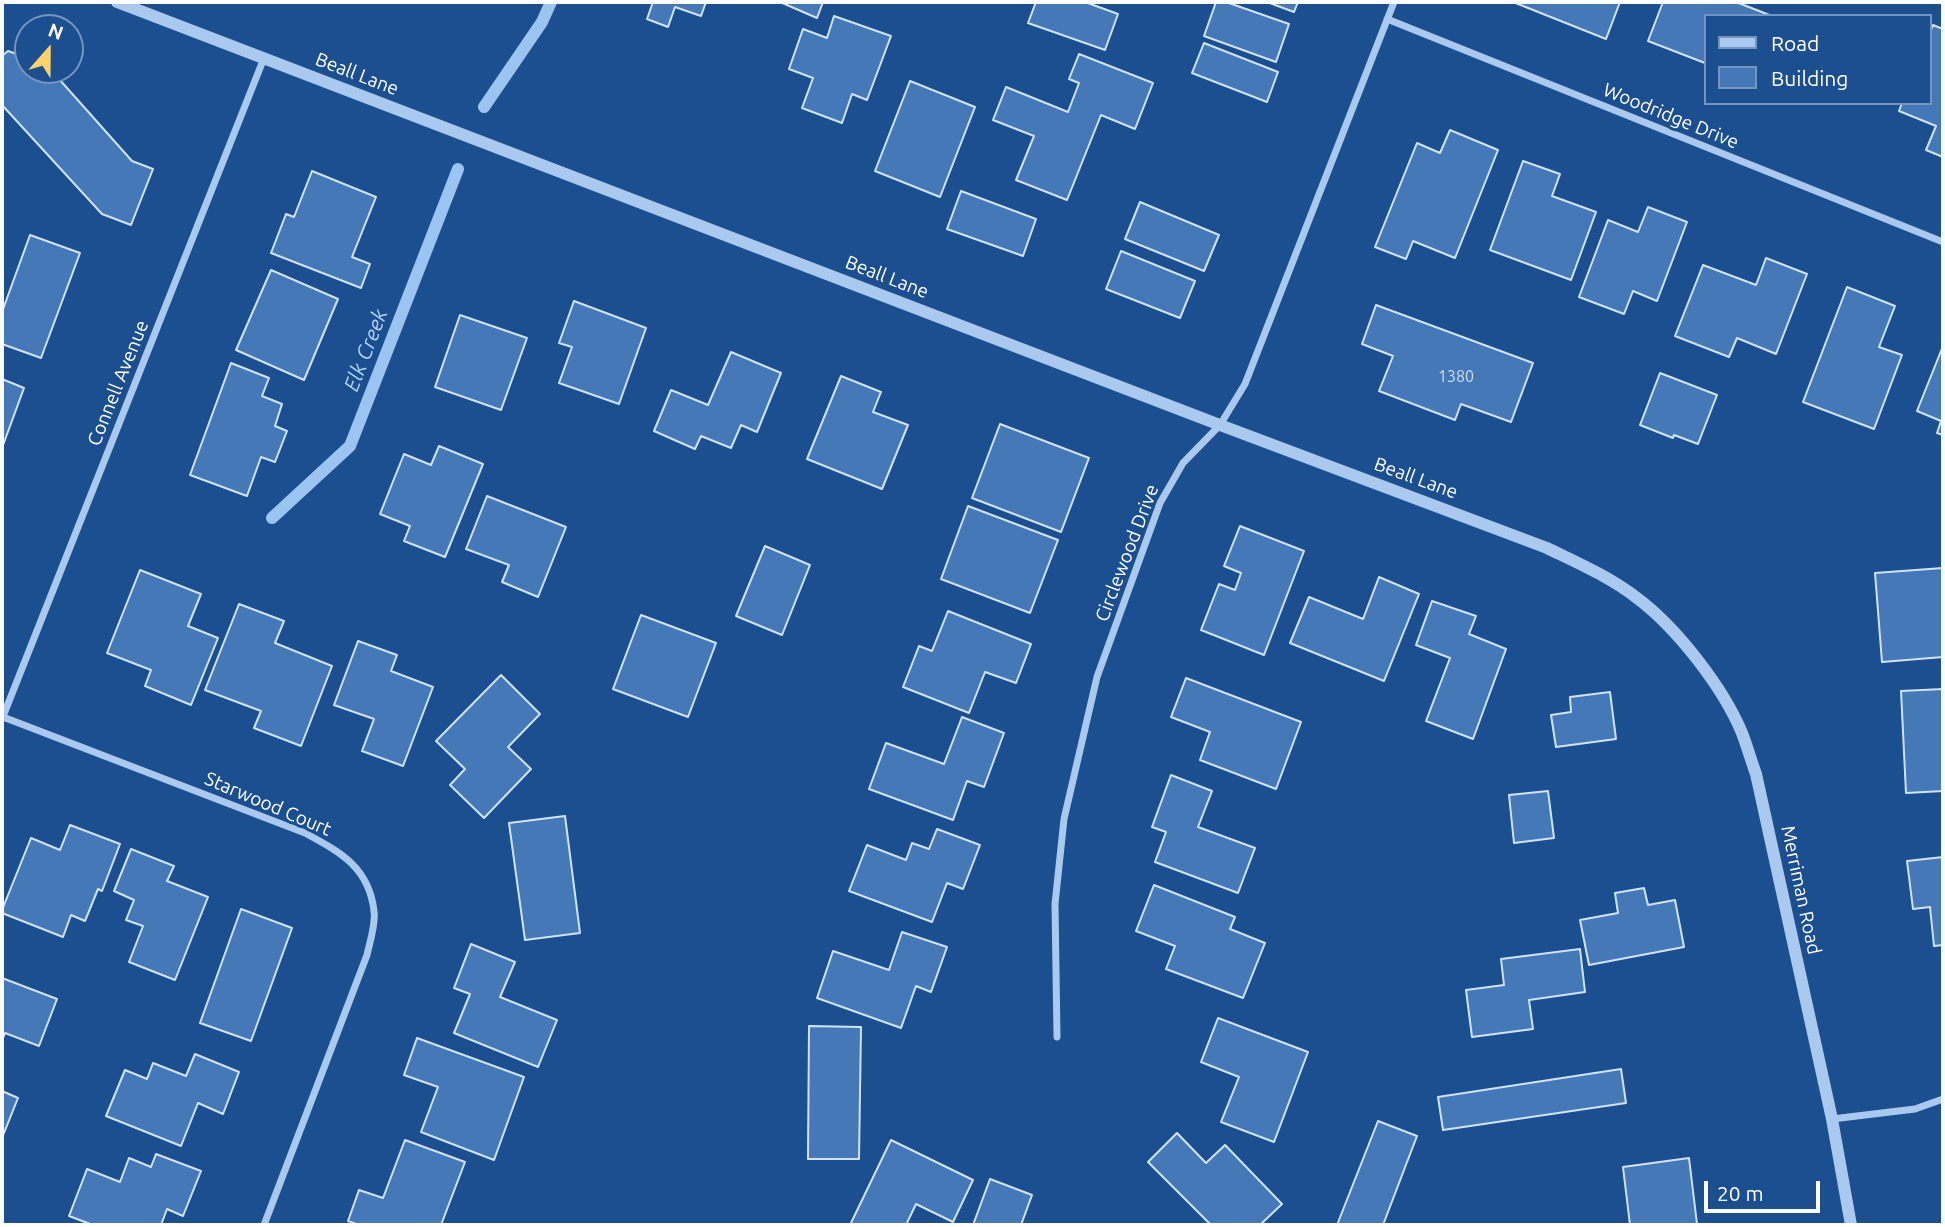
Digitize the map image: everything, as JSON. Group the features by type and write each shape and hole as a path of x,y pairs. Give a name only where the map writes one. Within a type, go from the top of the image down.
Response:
{"street":[{"name":"Beall Lane","path":"117,2 1548,548 1591,569 1638,598"},
{"name":"Circlewood Drive","path":"1057,1037 1055,904 1064,819 1097,677 1160,503 1183,463 1220,425 1245,384 1394,2"},
{"name":"Woodridge Drive","path":"1387,19 1943,242"},
{"name":"Connell Avenue","path":"2,718 264,58"},
{"name":"Merriman Road","path":"1638,598 1684,643 1716,685 1741,731 1756,774 1832,1119 1851,1225"},
{"name":"Starwood Court","path":"2,718 305,833 345,855 366,880 375,913 367,954 264,1225"},
{"path":"1832,1119 1915,1108 1943,1099"}],"building":[{"path":"653,2 706,2 701,16 675,7 668,27 647,19"},
{"path":"780,2 823,2 817,18"},
{"path":"1036,2 1085,2 1118,14 1105,50 1028,23"},
{"path":"1216,2 1226,2 1289,24 1276,62 1204,36"},
{"path":"1267,2 1298,2 1294,12"},
{"path":"1513,2 1620,2 1606,39"},
{"path":"1663,2 1736,2 1767,14 1703,14 1703,62 1648,41"},
{"path":"834,16 891,36 867,100 852,94 842,123 802,108 813,78 789,69 803,29 827,38"},
{"path":"1933,25 1943,29 1943,157 1926,150 1936,126 1899,111 1901,105 1931,105"},
{"path":"1204,43 1278,72 1267,102 1192,73"},
{"path":"8,51 14,53 14,84 63,84 132,161 153,169 131,225 102,214 2,105 2,56"},
{"path":"1079,54 1153,83 1135,129 1101,115 1067,200 1016,180 1034,136 993,120 1006,87 1068,112 1079,83 1069,79"},
{"path":"910,81 975,107 940,197 875,171"},
{"path":"1450,130 1498,150 1455,258 1413,241 1406,259 1375,247 1417,143 1440,153"},
{"path":"1523,161 1560,174 1552,196 1596,212 1571,280 1490,250"},
{"path":"312,171 376,197 352,257 370,264 361,288 271,253 286,214 294,217"},
{"path":"961,191 1036,219 1023,256 947,229"},
{"path":"1140,202 1219,235 1204,271 1125,239"},
{"path":"1648,207 1687,222 1657,301 1633,291 1624,314 1579,297 1608,220 1638,232"},
{"path":"30,235 80,253 41,358 2,344 2,312"},
{"path":"1121,251 1195,281 1180,318 1106,289"},
{"path":"1766,258 1807,274 1776,354 1737,338 1729,357 1675,336 1703,265 1756,285"},
{"path":"271,270 338,299 304,380 236,350"},
{"path":"1847,287 1895,306 1879,347 1902,355 1874,429 1803,402"},
{"path":"574,301 646,328 619,404 559,383 572,347 559,343"},
{"path":"1376,305 1533,363 1511,422 1461,404 1455,420 1379,391 1393,356 1362,344"},
{"path":"460,315 527,338 501,410 435,387"},
{"path":"1943,346 1943,435 1937,433 1941,421 1917,411"},
{"path":"731,352 781,373 757,432 741,425 731,448 701,436 695,449 654,431 671,390 708,405"},
{"path":"231,363 269,378 262,396 282,404 275,426 287,431 275,462 261,457 247,496 190,475"},
{"path":"1660,373 1717,395 1698,444 1640,425"},
{"path":"841,376 881,392 873,412 908,425 882,489 807,459"},
{"path":"2,379 24,388 2,448"},
{"path":"1000,424 1089,458 1061,532 972,498"},
{"path":"439,446 483,464 445,557 404,541 410,526 380,514 404,454 431,465"},
{"path":"487,496 566,527 538,597 502,582 509,565 466,549"},
{"path":"968,506 1058,540 1030,613 941,579"},
{"path":"1240,526 1304,551 1264,655 1201,630 1219,584 1235,590 1241,573 1224,566"},
{"path":"765,546 810,565 782,635 736,616"},
{"path":"1943,568 1943,657 1882,662 1875,573"},
{"path":"140,570 201,594 188,626 218,638 191,705 145,686 151,670 107,653"},
{"path":"1379,577 1419,594 1384,681 1290,643 1309,597 1363,619"},
{"path":"1432,601 1476,616 1469,634 1506,649 1473,739 1426,721 1450,658 1416,645"},
{"path":"239,604 284,621 275,643 332,666 301,746 254,728 261,711 205,690"},
{"path":"948,611 1031,644 1016,683 985,672 969,713 903,687 919,646 932,651"},
{"path":"641,615 716,643 688,717 613,689"},
{"path":"358,641 397,655 391,671 433,687 403,766 362,751 374,719 334,705"},
{"path":"501,675 540,714 508,747 531,769 484,818 450,785 465,769 436,741"},
{"path":"1186,678 1301,722 1276,789 1200,760 1210,732 1171,717"},
{"path":"1943,689 1943,791 1906,793 1901,691"},
{"path":"1610,692 1616,739 1556,747 1551,715 1571,712 1570,697"},
{"path":"962,717 1004,733 984,787 967,781 953,820 869,789 886,743 944,764"},
{"path":"1171,775 1212,791 1198,827 1255,848 1238,893 1155,862 1166,832 1152,827"},
{"path":"1548,791 1554,838 1514,843 1509,795"},
{"path":"565,816 580,933 525,940 509,823"},
{"path":"70,825 120,844 102,891 98,889 85,921 71,915 63,937 2,913 2,910 31,838 60,850"},
{"path":"937,829 980,845 963,889 947,883 932,922 849,891 867,845 906,860 912,843 929,849"},
{"path":"131,849 174,866 167,881 208,897 175,980 129,962 143,926 126,920 134,900 114,891"},
{"path":"1943,857 1943,945 1934,946 1930,907 1913,909 1907,861"},
{"path":"1154,885 1235,917 1230,929 1265,943 1243,998 1166,969 1175,946 1136,931"},
{"path":"1644,888 1648,905 1675,900 1684,947 1589,965 1580,920 1618,913 1615,893"},
{"path":"241,909 292,928 251,1041 200,1023"},
{"path":"902,932 947,947 931,992 916,986 901,1028 817,998 833,951 889,970"},
{"path":"471,944 515,962 500,997 557,1020 538,1067 454,1033 470,994 454,988"},
{"path":"1580,949 1585,992 1529,1000 1533,1029 1472,1037 1466,990 1504,985 1501,959"},
{"path":"2,978 57,999 39,1046 5,1033 2,1041"},
{"path":"1218,1018 1308,1052 1274,1142 1221,1122 1239,1077 1201,1062"},
{"path":"809,1026 861,1027 859,1159 808,1159"},
{"path":"417,1038 524,1077 494,1160 421,1132 438,1087 404,1075"},
{"path":"195,1054 239,1072 223,1114 198,1103 181,1146 106,1116 125,1070 147,1079 153,1063 186,1076"},
{"path":"1621,1069 1626,1103 1443,1130 1438,1097"},
{"path":"2,1091 18,1098 2,1138"},
{"path":"1378,1121 1417,1136 1383,1225 1337,1225"},
{"path":"1177,1133 1206,1163 1225,1145 1282,1204 1260,1225 1211,1225 1148,1162"},
{"path":"405,1140 465,1162 441,1225 359,1225 348,1221 359,1190 383,1198"},
{"path":"891,1140 973,1180 953,1222 916,1204 906,1225 850,1225"},
{"path":"156,1154 201,1171 183,1216 167,1209 161,1225 93,1225 69,1216 87,1169 120,1182 129,1158 151,1167"},
{"path":"1689,1158 1697,1224 1630,1225 1623,1167"},
{"path":"990,1179 1032,1195 1021,1225 973,1225"}],"waterway":[{"name":"Elk Creek","path":"484,107 542,22 551,2"},
{"name":"Elk Creek","path":"272,518 350,446 458,169"}]}
